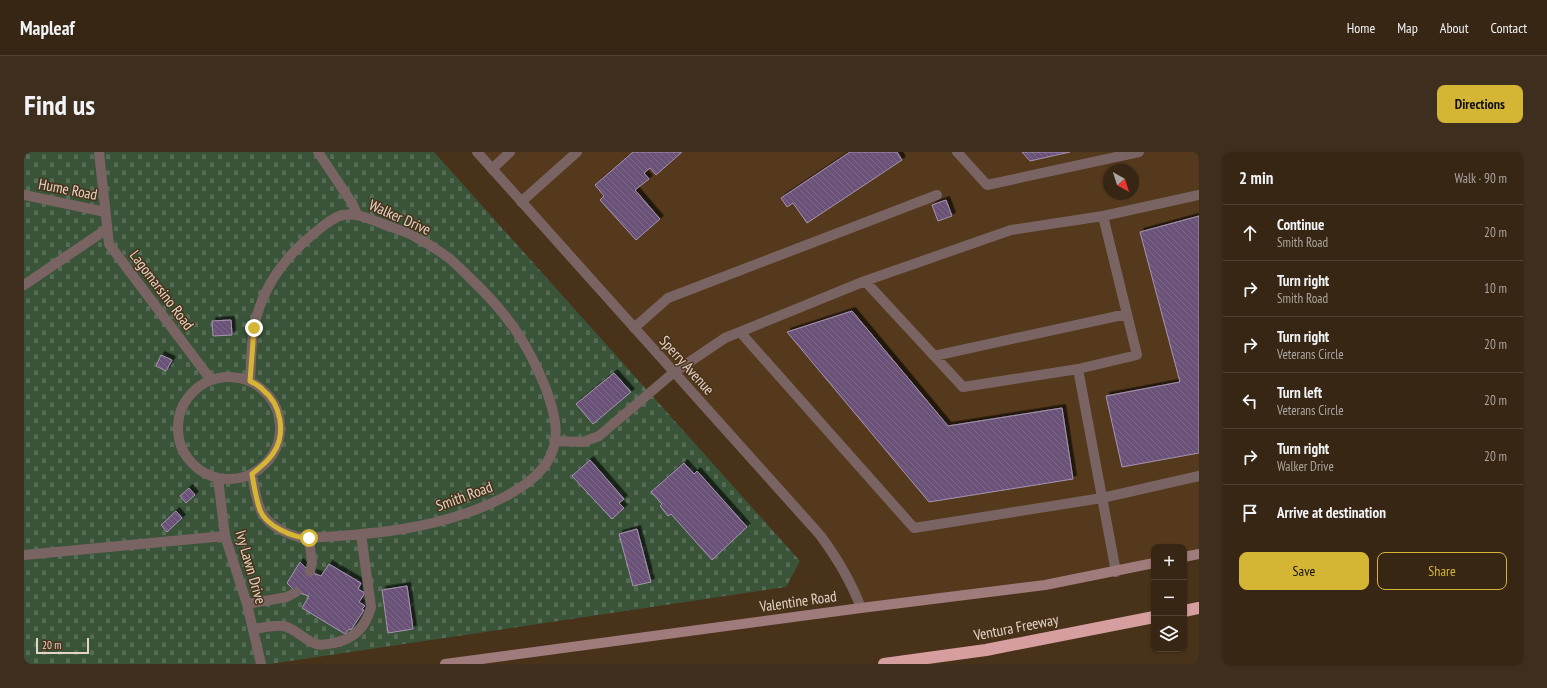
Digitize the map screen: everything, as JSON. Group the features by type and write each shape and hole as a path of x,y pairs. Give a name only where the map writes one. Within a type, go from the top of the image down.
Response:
{"highway":[{"path":"1187,610 1199,608"},
{"name":"Ventura Freeway","path":"884,664 986,650 1151,618"}],"street":[{"name":"Lagomarsino Road","path":"99,152 109,244 211,380"},
{"path":"318,152 352,203 357,214"},
{"name":"Sperry Avenue","path":"477,152 820,535 842,567 853,587 861,608"},
{"path":"492,169 510,152"},
{"path":"521,202 577,152"},
{"path":"957,152 987,185 1139,152"},
{"name":"Hume Road","path":"24,195 105,212"},
{"path":"634,328 668,298 937,195"},
{"path":"554,441 583,442 603,434 673,372 725,338 865,281 1011,230 1103,216 1199,195"},
{"name":"Walker Drive","path":"250,381 254,328 264,294 272,279 294,251 323,227 341,216 357,214 413,236 450,259 485,292 507,317 524,341 537,366 554,416 554,441"},
{"path":"865,281 964,387 1078,369 1137,355 1103,216"},
{"path":"24,286 51,266 107,229"},
{"path":"934,356 1127,314"},
{"path":"740,332 914,528 1102,498 1199,476"},
{"path":"1078,369 1116,572"},
{"path":"224,377 238,377 250,381 264,390 274,403 280,418 280,435 275,451 265,464 252,474 235,478 218,478 203,472 191,461 182,447 178,432 180,416 186,400 197,388 211,380 224,377"},
{"name":"Smith Road","path":"252,474 261,511 276,527 289,534 303,538 347,536 418,527 446,521 472,512 510,494 532,478 549,458 554,441"},
{"name":"Ivy Lawn Drive","path":"218,478 225,536 247,604 252,629 262,664"},
{"path":"252,629 285,626 317,644 325,645 345,641 359,632 370,613 371,607 361,534"},
{"path":"24,555 225,536"},
{"path":"309,538 312,563 310,572"},
{"path":"1187,556 1199,554"},
{"name":"Valentine Road","path":"445,664 861,608 1045,585 1116,572 1151,564"},
{"path":"247,604 287,597 296,592"}],"shaded area":[{"path":"477,152 1199,152 1199,554 1187,556 1187,544 1151,544 1151,564 1116,572 861,608 842,567"}],"green space":[{"path":"24,152 434,152 800,561 786,587 270,664 24,664"}],"building":[{"path":"633,152 682,152 656,175 650,168 644,173 649,179 635,190 660,219 636,240 600,200 604,196 595,185"},
{"path":"850,152 897,152 902,160 807,223 793,203 787,207 781,198"},
{"path":"1022,152 1070,152 1030,161"},
{"path":"946,200 952,216 938,221 932,205"},
{"path":"1199,216 1199,453 1122,467 1106,396 1180,382 1140,232"},
{"path":"852,311 948,426 1062,408 1073,479 929,502 787,332"},
{"path":"231,320 232,335 213,336 212,321"},
{"path":"161,355 172,360 166,371 156,366"},
{"path":"614,373 631,392 593,424 576,404"},
{"path":"590,460 624,499 619,503 624,508 612,519 572,476"},
{"path":"684,463 694,474 697,471 747,527 712,560 671,514 668,516 660,506 662,504 651,492"},
{"path":"189,488 195,495 186,503 180,496"},
{"path":"176,511 182,518 167,532 161,525"},
{"path":"637,529 651,582 633,586 619,534"},
{"path":"300,562 310,572 321,576 329,564 361,583 358,589 365,593 359,602 365,606 351,630 349,629 345,634 302,608 309,596 296,592 287,583"},
{"path":"407,586 413,629 388,633 382,590"}],"route":[{"path":"254,328 250,381 264,390 274,403 280,418 280,435 275,451 265,464 252,474 261,511 270,522 282,531 303,538 309,538"}]}
